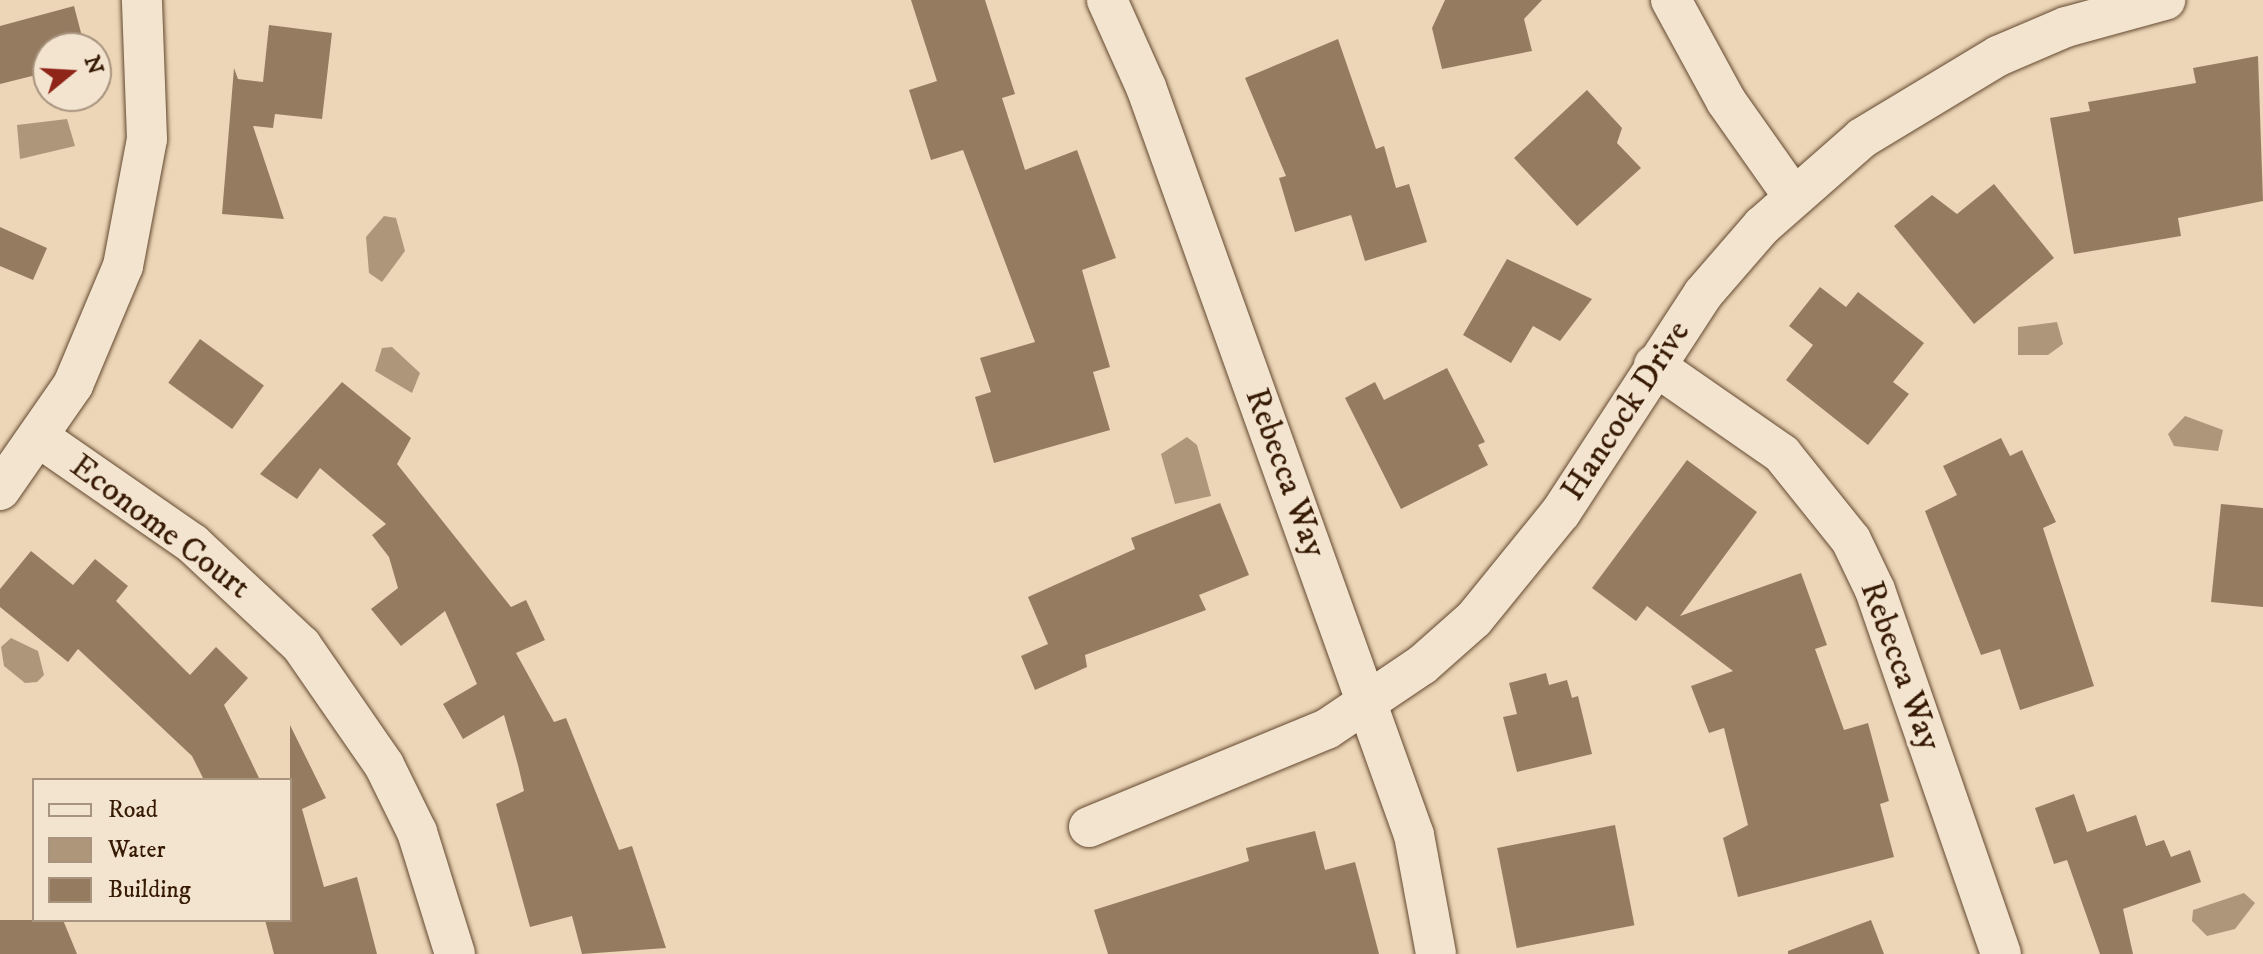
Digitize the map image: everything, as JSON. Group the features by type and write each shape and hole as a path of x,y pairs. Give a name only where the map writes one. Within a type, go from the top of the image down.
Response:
{"street":[{"path":"0,490 40,438 101,326 138,203 149,75 142,0"},
{"name":"Rebecca Way","path":"1107,0 1146,87 1414,835 1436,954"},
{"path":"1671,0 1726,101 1793,196"},
{"name":"Hancock Drive","path":"1089,827 1264,759 1368,704 1474,619 1520,568 1703,294 1793,196 1862,138 1998,56 2066,27 2165,0"},
{"name":"Rebecca Way","path":"1654,365 1782,454 1851,540 1875,590 2001,954"},
{"name":"Econome Court","path":"40,438 193,544 301,645 391,778 422,845 455,954"}],"water":[{"path":"67,119 75,146 20,159 17,125"},
{"path":"384,216 396,218 405,251 382,282 369,273 366,237"},
{"path":"2057,322 2063,344 2048,355 2018,355 2018,327"},
{"path":"392,347 420,373 412,393 375,371 382,348"},
{"path":"2185,416 2223,430 2218,451 2174,446 2168,434"},
{"path":"1187,437 1197,445 1211,496 1175,504 1161,454"},
{"path":"11,638 38,651 44,675 37,682 25,683 4,666 1,647"},
{"path":"2244,893 2255,903 2235,929 2207,936 2192,921 2193,910"}],"building":[{"path":"911,0 985,0 1015,94 1002,98 1025,170 1077,150 1116,258 1082,270 1110,367 1093,372 1110,430 994,463 975,397 991,392 980,358 1035,342 963,150 931,160 909,90 937,81"},
{"path":"1445,0 1542,0 1524,19 1532,51 1442,69 1432,28"},
{"path":"74,6 81,32 32,32 32,76 0,84 0,26"},
{"path":"269,25 332,33 322,119 275,114 273,128 253,126 284,219 222,214 234,68 238,79 263,82"},
{"path":"1338,39 1376,149 1384,146 1396,188 1409,184 1427,242 1365,261 1351,215 1295,232 1279,178 1286,176 1245,78"},
{"path":"2258,56 2263,201 2178,218 2181,236 2074,254 2050,118 2090,111 2088,102 2196,83 2193,68"},
{"path":"1587,90 1622,128 1617,143 1641,168 1577,226 1514,158"},
{"path":"1994,184 2054,258 1974,324 1894,226 1932,195 1957,214"},
{"path":"0,227 47,248 33,280 0,266"},
{"path":"1507,259 1592,299 1560,341 1533,326 1511,363 1463,335"},
{"path":"1820,287 1846,307 1858,292 1924,343 1893,382 1909,394 1868,445 1786,380 1813,345 1789,326"},
{"path":"200,339 264,385 232,429 168,383"},
{"path":"1447,368 1485,442 1478,445 1488,465 1401,509 1345,398 1375,382 1384,400"},
{"path":"342,382 411,438 397,464 511,607 526,600 545,640 516,653 554,722 566,718 619,850 632,846 666,948 582,954 572,916 530,927 496,804 524,791 518,765 504,715 463,739 443,704 477,684 445,611 401,646 371,609 398,588 389,557 372,535 386,524 320,468 297,499 260,474"},
{"path":"2001,438 2010,456 2022,450 2056,522 2043,528 2094,686 2020,710 2000,649 1981,655 1925,511 1957,495 1943,466"},
{"path":"1687,460 1757,512 1680,616 1801,573 1827,645 1815,649 1844,730 1868,723 1889,801 1880,804 1894,857 1738,897 1723,838 1748,825 1724,728 1709,733 1691,686 1733,671 1647,606 1636,621 1592,588"},
{"path":"1220,503 1249,575 1199,595 1206,610 1085,655 1087,667 1035,690 1021,656 1048,644 1028,597 1135,549 1131,538"},
{"path":"2221,504 2263,508 2263,607 2211,602"},
{"path":"31,551 73,585 95,559 128,586 116,601 190,675 216,647 248,678 224,705 259,778 203,778 192,756 78,649 68,662 0,607 0,589"},
{"path":"1546,673 1549,685 1567,680 1572,698 1578,696 1592,754 1517,772 1503,717 1517,714 1509,683"},
{"path":"290,725 326,798 302,809 324,887 357,877 377,954 274,954 266,922 292,922"},
{"path":"2074,794 2087,832 2136,815 2146,846 2164,840 2171,857 2190,850 2201,882 2123,909 2133,954 2100,954 2067,860 2054,864 2035,808"},
{"path":"1615,825 1634,925 1517,948 1497,848"},
{"path":"1315,831 1325,870 1355,862 1379,954 1108,954 1094,910 1249,861 1246,848"},
{"path":"0,920 32,920 64,922 77,954 0,954"},
{"path":"1871,920 1884,954 1788,954 1788,951"}]}
